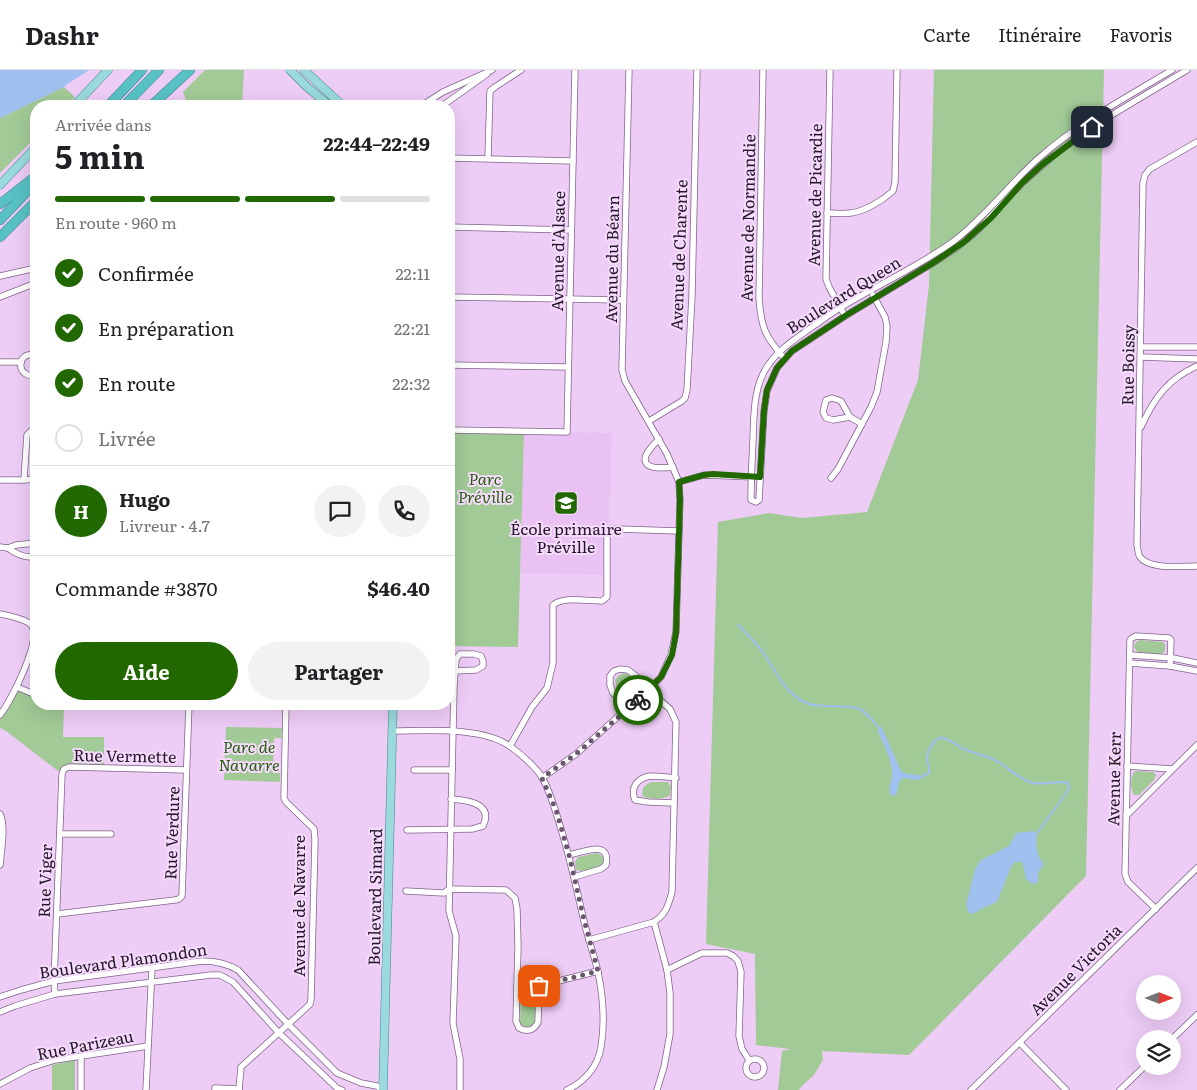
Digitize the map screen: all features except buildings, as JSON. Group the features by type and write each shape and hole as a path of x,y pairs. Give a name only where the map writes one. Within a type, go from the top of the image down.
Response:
{"highway":[{"path":"114,100 142,70"},
{"path":"130,100 158,70"},
{"path":"158,100 190,70"},
{"path":"0,204 30,181"},
{"path":"0,220 30,188"},
{"path":"0,237 30,207"},
{"path":"11,226 30,212"}],"main road":[{"path":"80,100 108,70"},
{"path":"290,70 323,100"},
{"path":"304,70 336,100"},
{"path":"0,185 30,153"},
{"name":"Boulevard Simard","path":"383,1090 393,710"}],"street":[{"path":"430,100 443,92 492,70"},
{"path":"451,100 473,86 492,70"},
{"path":"488,158 490,91 521,70"},
{"name":"Avenue d'Alsace","path":"455,430 568,432 575,70"},
{"name":"Avenue du Béarn","path":"542,778 576,754 661,677 672,655 676,632 679,482 659,439 628,387 623,375 629,70"},
{"name":"Avenue de Charente","path":"649,421 682,401 686,394 692,296 697,70"},
{"name":"Avenue de Normandie","path":"763,70 760,318 766,335 785,359"},
{"name":"Avenue de Picardie","path":"830,70 826,278 845,316"},
{"path":"827,213 856,212 893,191 895,182 897,70"},
{"name":"Boulevard Queen","path":"1172,70 1116,104 1040,156 970,228 954,240 929,257 841,308 787,344 779,352 768,364 759,383 755,405 751,500 756,502 759,500 767,390 777,368 792,351 956,248 976,232 1022,183 1054,155 1083,133 1187,70"},
{"path":"1116,104 1120,110"},
{"name":"Rue Boissy","path":"1197,142 1150,169 1145,175 1143,183 1137,545 1140,557 1148,564 1159,566 1197,566"},
{"path":"455,158 573,160"},
{"path":"455,227 572,230"},
{"path":"929,257 933,263"},
{"path":"0,276 30,269"},
{"path":"0,297 30,285"},
{"path":"831,478 838,469 877,392 888,326 870,291"},
{"path":"455,297 623,300"},
{"path":"1141,347 1197,347"},
{"path":"30,354 21,362 21,369 25,374 30,375"},
{"path":"1141,358 1197,358"},
{"path":"0,362 21,362"},
{"path":"455,364 568,367"},
{"path":"1140,431 1154,401 1164,388 1186,371 1197,366"},
{"path":"850,417 832,420 826,418 823,412 826,400 832,398 841,402 850,417 862,424"},
{"path":"24,480 28,435 30,433"},
{"path":"659,439 647,453 647,464 654,467 673,467"},
{"path":"679,482 704,475 760,477"},
{"path":"0,480 30,480"},
{"path":"510,746 532,707 547,688 553,663 553,605 566,600 602,601 606,597 607,534 610,529 679,531"},
{"path":"0,548 30,544"},
{"path":"8,548 14,553 30,557"},
{"path":"0,614 30,623"},
{"name":"Avenue Kerr","path":"1156,909 1128,882 1125,874 1130,640 1136,636 1169,638 1170,658"},
{"path":"0,715 17,687 30,651"},
{"path":"460,654 481,656 483,666 476,670 455,671 456,659 460,654"},
{"path":"1130,655 1170,658 1197,664"},
{"path":"1170,658 1170,666"},
{"path":"1130,662 1197,671"},
{"path":"589,940 654,922 661,918 668,907 672,892 676,722 670,709 648,690 637,677 628,670 620,669 614,671 610,676 610,685 613,692 629,707"},
{"path":"17,687 30,692"},
{"name":"Rue Verdure","path":"57,914 179,900 182,896 189,710"},
{"name":"Avenue de Navarre","path":"239,1090 241,1067 306,1008 311,1000 315,840 314,829 284,798 286,710"},
{"path":"452,710 452,770 448,910 456,936 453,1023 460,1059 460,1090"},
{"path":"392,731 452,731 475,733 492,738 510,746 542,778 556,810 569,855 598,971 603,1003 601,1049 595,1066 585,1079 567,1090"},
{"path":"1126,816 1197,745"},
{"path":"1127,766 1172,769"},
{"name":"Rue Vermette","path":"64,769 69,767 186,770"},
{"name":"Rue Viger","path":"55,994 62,774 64,769"},
{"path":"414,770 452,770"},
{"path":"674,803 635,800 632,794 634,784 649,776 676,778"},
{"path":"407,830 472,829 483,826 487,819 481,806 468,800 451,799"},
{"path":"0,814 3,831 0,865"},
{"path":"60,834 111,834"},
{"path":"569,855 598,848 603,850 608,858 606,865 601,869 574,877"},
{"name":"Avenue Victoria","path":"971,1090 1197,868"},
{"path":"406,891 444,892 449,889 506,890 514,898 517,909 516,1021 518,1028 532,1030 536,1027 538,1022 539,986"},
{"path":"654,922 667,970 670,993 670,1034 664,1067 657,1090"},
{"path":"667,970 702,953 727,953 733,956 738,962 741,972 739,1036 742,1050 749,1060"},
{"name":"Boulevard Plamondon","path":"0,997 54,981 202,961 217,961 228,964 238,970 337,1073 361,1083 377,1086 383,1090"},
{"path":"146,1090 152,968"},
{"path":"517,987 539,986 598,971"},
{"name":"Boulevard Plamondon","path":"0,1012 55,994 152,981 220,975 233,982 279,1033 339,1089"},
{"path":"1181,1030 1197,1015"},
{"path":"1020,1043 1066,1090"},
{"name":"Rue Parizeau","path":"0,1084 55,1060 148,1046"},
{"path":"81,1056 81,1090"},
{"path":"337,1073 339,1089"},
{"path":"1120,1090 1136,1075"},
{"path":"214,1090 215,1088 239,1090"}],"shaded area":[{"name":"École primaire Préville","path":"524,433 612,433 607,575 520,573"}],"green space":[{"path":"205,70 244,70 242,100 186,100 183,92"},
{"path":"934,70 1104,70 1086,876 909,1055 822,1051 823,1060 814,1075 799,1090 778,1090 782,1051 791,1049 756,1045 755,954 706,944 718,522 769,513 802,518 867,512 918,380 929,285"},
{"path":"64,87 75,97 72,100 37,100"},
{"path":"30,103 30,143 0,173 0,118"},
{"name":"Parc Préville","path":"455,433 524,433 518,647 455,646"},
{"path":"1140,640 1163,642 1165,644 1165,651 1160,654 1137,652 1134,646"},
{"path":"623,673 629,675 638,684 640,690 632,698 626,699 617,690 615,680"},
{"path":"17,687 30,692 30,710 64,710 63,737 104,737 104,767 69,767 62,774 0,728 0,715"},
{"name":"Parc de Navarre","path":"226,727 282,728 281,738 274,738 273,773 280,773 280,782 224,780"},
{"path":"1135,771 1153,772 1156,775 1154,780 1139,795 1134,795 1131,783"},
{"path":"652,782 668,782 671,786 670,795 656,799 642,795 643,788"},
{"path":"598,853 603,857 601,864 587,871 576,870 575,862 578,857"},
{"path":"524,989 532,989 535,994 535,1021 533,1025 527,1027 520,1022 521,992"},
{"path":"75,1060 75,1090 52,1090 52,1065"}],"water":[{"path":"0,70 89,70 64,87 37,100 30,100 30,103 0,118"},
{"path":"878,727 881,727 883,730 901,771 907,774 920,775 921,779 903,778 900,781 896,795 892,796 889,791 892,774 891,763 878,732"},
{"path":"1033,831 1037,833 1037,849 1044,864 1038,873 1038,882 1032,884 1026,879 1022,862 1015,862 1011,867 997,902 973,914 968,912 966,905 975,869 981,860 1009,846 1016,833"}],"waterway":[{"path":"738,625 758,646 792,694 813,705 850,706 856,708 866,713 878,727"},
{"path":"921,777 929,773 927,757 929,749 937,739 942,738 996,761 1028,782 1068,783 1069,788 1067,792 1037,833"}],"way so far":[{"path":"539,986 598,971 556,810 542,778 576,754 638,700"}],"place":[{"name":"École primaire Préville","path":"566,503"}],"route":[{"path":"638,700 661,677 672,655 676,632 679,482 713,474 760,477 767,390 777,368 792,351 964,242 991,218 1022,183 1043,164 1092,127"}]}
